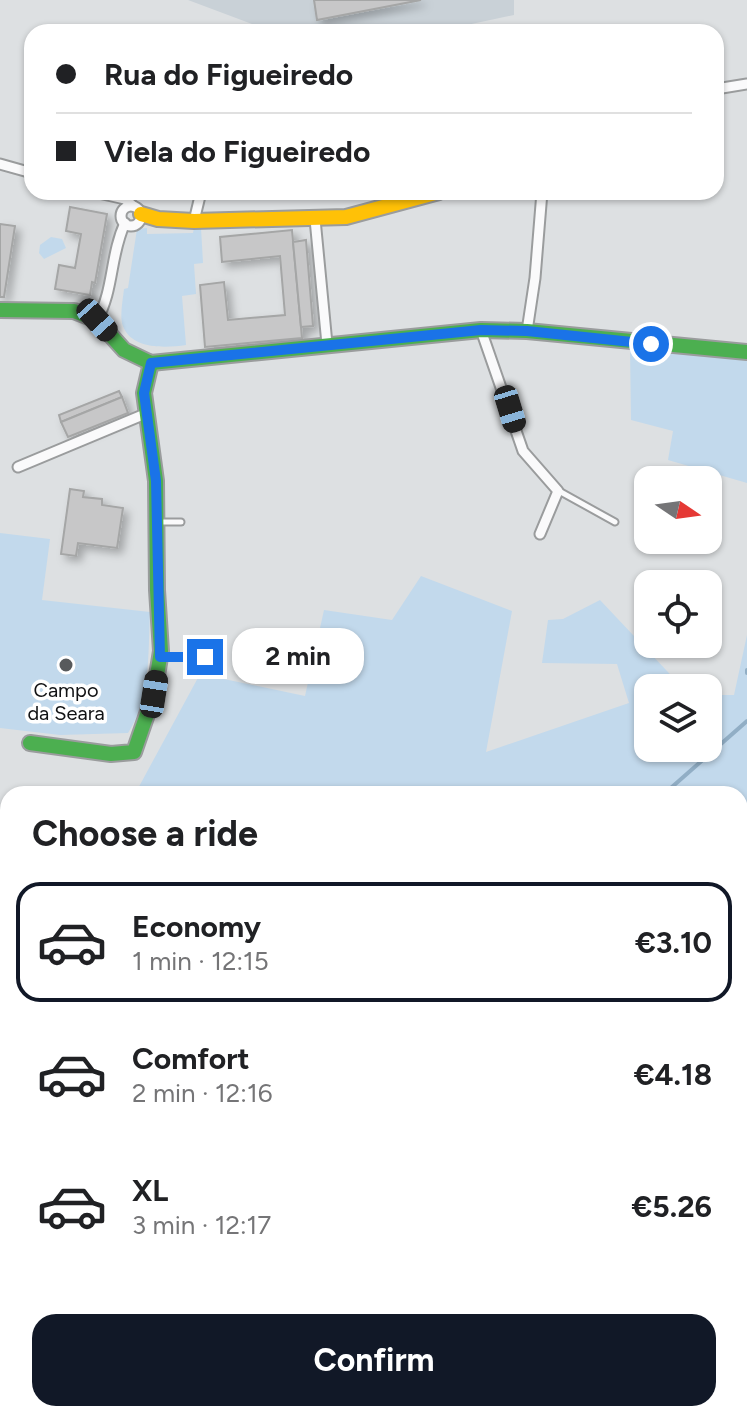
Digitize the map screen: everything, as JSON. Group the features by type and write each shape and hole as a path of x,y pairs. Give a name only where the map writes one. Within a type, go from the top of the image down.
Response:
{"street":[{"path":"724,88 747,84"},
{"path":"0,164 24,171"},
{"path":"104,200 123,219 134,225 140,221 137,210 126,200"},
{"path":"194,221 199,200"},
{"path":"97,320 109,296 124,208 158,219 315,219 346,217 409,200"},
{"path":"527,331 541,200"},
{"path":"315,219 327,344"},
{"path":"0,310 74,311 97,320 124,350 151,363 481,330 527,331 747,352"},
{"path":"481,330 523,451 558,491 540,534"},
{"path":"30,743 111,754 134,752 154,694 160,657 156,481 144,393 151,363"},
{"path":"18,467 145,414"}],"lane":[{"path":"558,491 615,522"},
{"path":"156,522 181,522"},
{"path":"160,657 205,657"}],"shaded area":[{"path":"188,0 514,0 514,15 472,24 252,24"},
{"path":"147,228 147,234 193,233 194,228 201,228 203,263 194,264 196,294 182,296 186,345 168,347 140,343 126,332 122,323 124,289 128,288 137,229"},
{"path":"51,237 62,239 66,248 44,259 39,253 40,245"},
{"path":"630,347 747,359 747,483 722,476 722,466 689,466 668,460 673,431 631,420"},
{"path":"0,533 50,539 42,600 150,612 145,690 128,733 60,735 0,728"},
{"path":"421,576 512,611 486,752 629,703 617,664 542,663 548,620 563,619 600,600 634,636 634,658 655,658 670,674 634,674 634,762 722,762 722,695 734,695 747,635 747,786 139,786 200,674 305,696 324,610 392,620"}],"building":[{"path":"314,0 421,0 317,20"},
{"path":"70,207 107,214 95,283 92,282 90,295 55,289 59,265 75,268 81,234 66,231"},
{"path":"0,224 15,226 4,297 0,297"},
{"path":"292,230 302,338 205,347 200,285 224,282 228,320 285,315 280,256 222,262 220,237"},
{"path":"306,240 313,326 301,327 293,242"},
{"path":"119,391 122,397 61,422 59,415"},
{"path":"122,397 128,413 68,437 61,422"},
{"path":"70,489 84,491 83,497 102,499 102,505 123,508 117,548 78,543 76,556 61,554"}],"waterway":[{"path":"673,786 747,721"}],"traffic: fast":[{"path":"0,310 74,311 97,320 124,350 151,363 481,330 527,331 747,352"},
{"path":"30,743 111,754 134,752 154,694 161,651 156,481 144,393 151,363"}],"traffic: slow":[{"path":"141,214 158,219 194,221 346,217 409,200"}],"place":[{"name":"Campo da Seara","path":"66,665"}],"route":[{"path":"205,657 160,657 156,481 144,393 151,363 481,330 527,331 651,344"}]}
